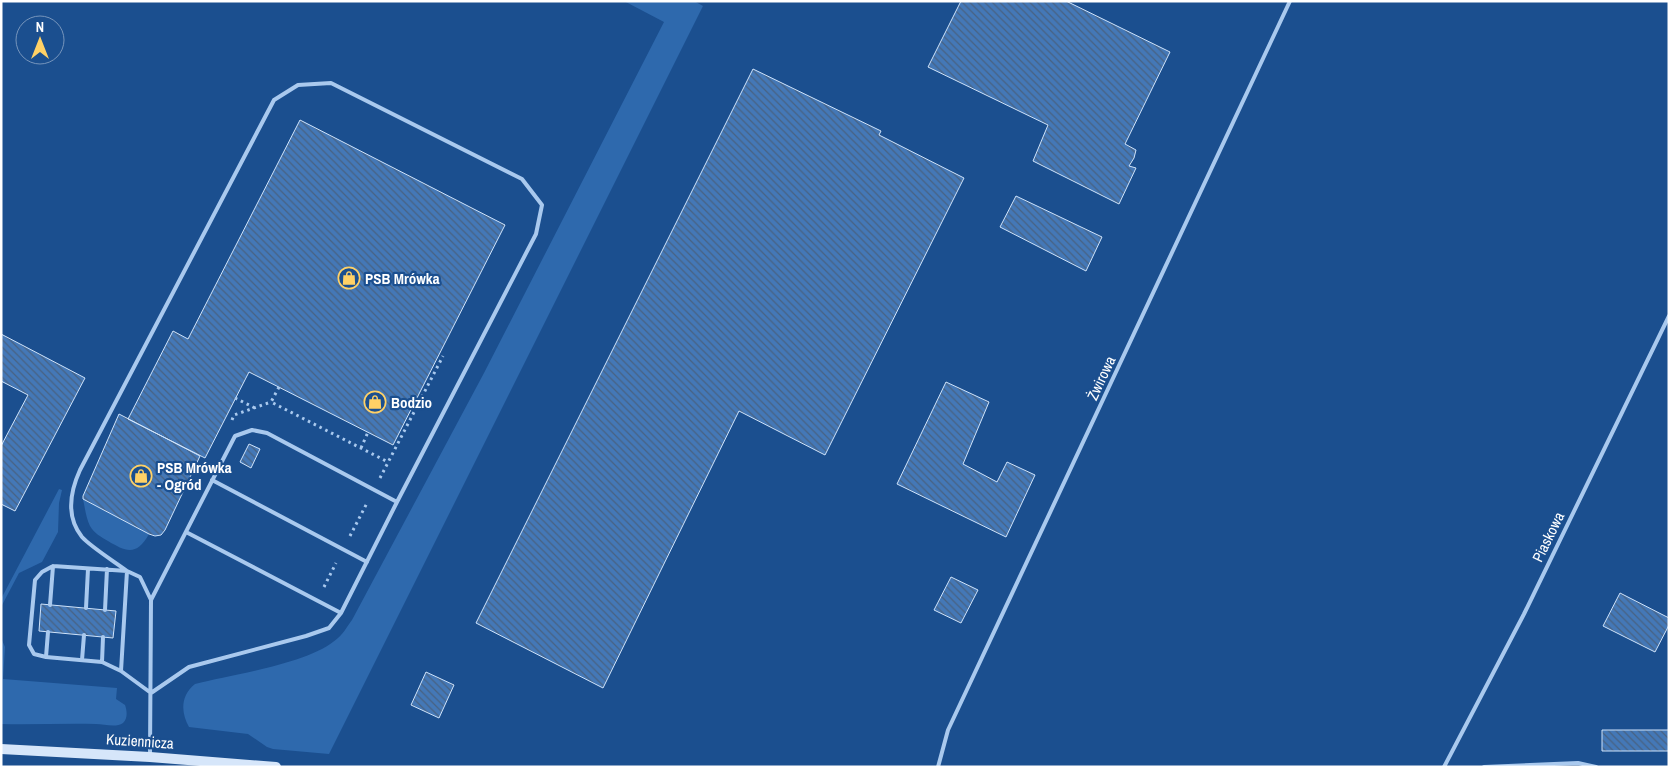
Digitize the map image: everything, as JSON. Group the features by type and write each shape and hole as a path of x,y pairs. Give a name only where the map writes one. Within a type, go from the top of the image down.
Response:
{"main road":[{"name":"Kuziennicza","path":"1,749 150,757 276,767"}],"lane":[{"name":"Żwirowa","path":"938,767 948,730 1290,1"},
{"path":"151,694 189,667 330,628 341,613 536,234 542,205 522,179 331,84 298,85 274,100 75,482 71,504 75,526 83,538 127,571 140,577 152,600"},
{"name":"Piaskowa","path":"1444,767 1524,614 1669,316"},
{"path":"150,757 152,600 235,436 252,430 267,433 397,502"},
{"path":"212,480 367,562"},
{"path":"186,532 341,613"},
{"path":"127,571 53,566 42,572 35,580 29,645 34,654 46,657 102,662 121,671 151,694"},
{"path":"50,605 53,566"},
{"path":"86,608 88,569"},
{"path":"105,610 107,570"},
{"path":"121,671 127,571"},
{"path":"46,657 48,632"},
{"path":"82,660 84,635"},
{"path":"102,662 103,637"},
{"path":"1484,767 1578,763 1596,767"}],"path":[{"path":"316,600 443,356"},
{"path":"279,387 271,402 388,462"},
{"path":"235,398 255,408"},
{"path":"361,448 368,432"}],"shaded area":[{"path":"624,1 694,1 703,6 329,754 273,749 248,734 189,727 184,716 183,705 184,699 195,684 270,667 309,655 338,638 352,620 484,373 664,22"},
{"path":"59,489 62,490 59,503 58,532 42,562 19,573 1,607 1,599"},
{"path":"83,499 149,534 145,541 136,549 131,550 120,548 98,535 90,526"},
{"path":"1,638 5,647 3,679 117,688 116,699 125,705 125,721 113,726 99,724 1,724"}],"building":[{"path":"961,1 1066,1 1170,52 1125,144 1136,150 1129,166 1136,168 1119,204 1033,161 1048,125 928,67"},
{"path":"753,69 881,131 879,135 964,178 825,455 739,411 603,688 476,623"},
{"name":"PSB Mrówka","path":"300,120 505,225 393,445 249,372 205,458 128,419 173,331 188,339"},
{"path":"1016,196 1102,237 1086,271 1000,227"},
{"path":"1,334 85,378 15,511 1,504 1,446 28,395 1,381"},
{"path":"946,382 989,402 963,464 997,482 1007,462 1035,475 1006,537 897,484"},
{"name":"PSB Mrówka - Ogród","path":"119,414 200,456 161,535 149,534 83,499"},
{"path":"249,444 260,449 251,468 240,462"},
{"path":"951,577 978,590 961,623 934,610"},
{"path":"1620,593 1669,618 1669,625 1655,652 1603,626"},
{"path":"41,604 116,611 113,638 39,631"},
{"path":"426,672 454,685 439,718 411,705"},
{"path":"1602,730 1669,730 1669,751 1602,751"}],"place":[{"name":"PSB Mrówka","path":"349,278"},
{"name":"Bodzio","path":"375,402"},
{"name":"PSB Mrówka - Ogród","path":"141,476"}]}
